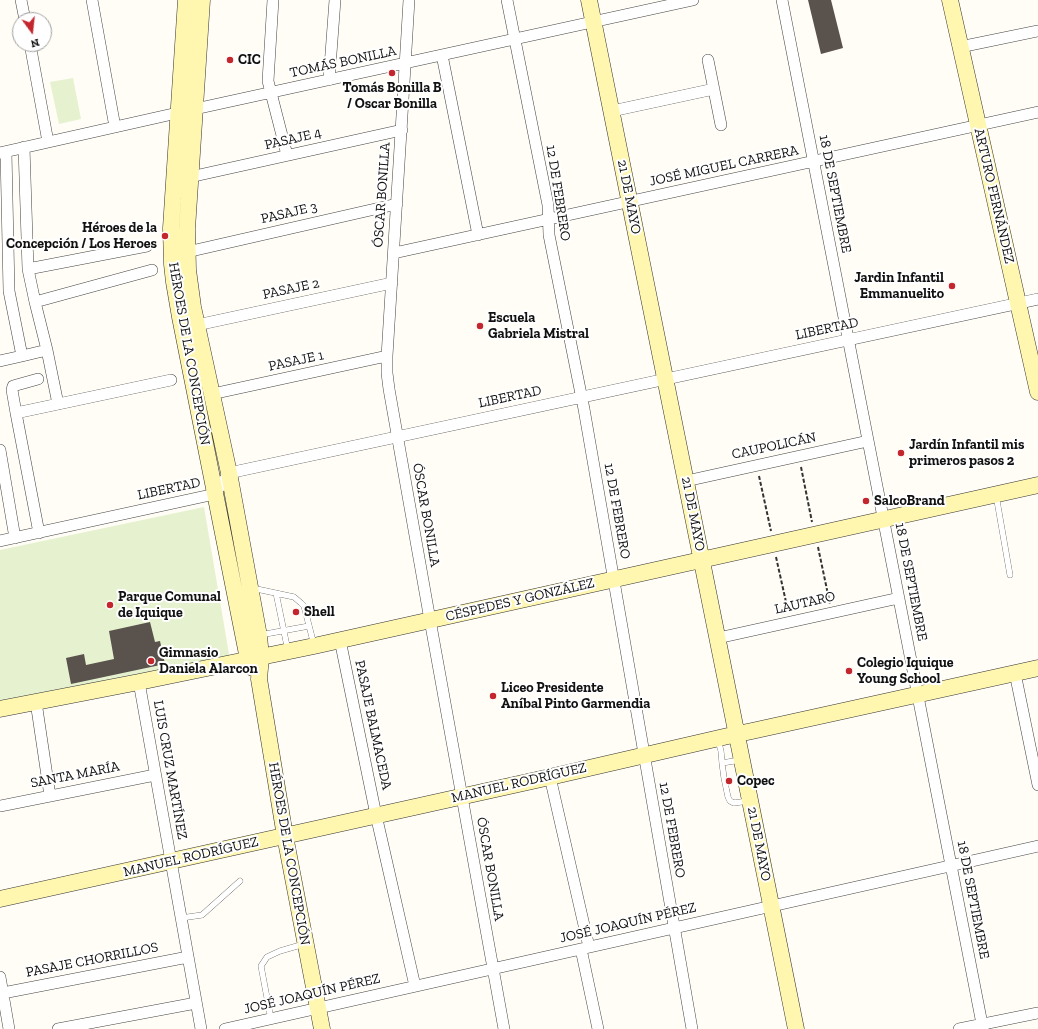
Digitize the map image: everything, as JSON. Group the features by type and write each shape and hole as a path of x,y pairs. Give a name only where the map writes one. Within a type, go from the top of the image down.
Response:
{"street":[{"path":"21,0 23,12"},
{"path":"92,0 116,127"},
{"name":"HÉROES DE LA CONCEPCIÓN","path":"186,0 171,228 174,282 215,494 242,587 259,636 254,658"},
{"name":"HÉROES DE LA CONCEPCIÓN","path":"202,0 187,229 190,289 229,473 242,587 254,658 259,678 285,836 322,1029"},
{"path":"273,0 268,78 270,93 287,155"},
{"path":"329,80 335,0"},
{"name":"ÓSCAR BONILLA","path":"409,0 402,130 386,356 389,389 504,1029"},
{"name":"12 DE FEBRERO","path":"507,0 548,205 549,235 582,396 692,1029"},
{"name":"21 DE MAYO","path":"589,0 796,1029"},
{"name":"18 DE SEPTIEMBRE","path":"782,0 982,1027"},
{"name":"ARTURO FERNÁNDEZ","path":"950,0 1038,392"},
{"name":"TOMÁS BONILLA","path":"3,152 686,1"},
{"path":"960,48 1038,31"},
{"path":"31,52 48,142"},
{"path":"442,55 478,235"},
{"path":"708,60 721,125"},
{"path":"612,111 714,89"},
{"name":"JOSÉ MIGUEL CARRERA","path":"394,253 1038,112"},
{"name":"PASAJE 4","path":"190,177 402,130"},
{"path":"24,147 28,269 58,404"},
{"path":"3,152 8,291 22,356"},
{"name":"PASAJE 3","path":"187,252 397,204"},
{"path":"28,269 147,246"},
{"path":"35,302 152,270"},
{"name":"PASAJE 2","path":"197,325 392,282"},
{"name":"LIBERTAD","path":"0,541 215,494 229,473 1038,299"},
{"path":"0,361 47,350"},
{"name":"PASAJE 1","path":"212,394 386,356"},
{"path":"38,379 13,386 12,390 39,533"},
{"path":"16,414 171,380"},
{"name":"CAUPOLICÁN","path":"686,481 868,441"},
{"path":"0,450 15,538"},
{"name":"CÉSPEDES Y GONZÁLEZ","path":"0,709 314,646 1038,485"},
{"name":"LAUTARO","path":"718,638 899,598"},
{"name":"PASAJE BALMACEDA","path":"340,640 376,815 415,986"},
{"name":"MANUEL RODRÍGUEZ","path":"0,899 1038,668"},
{"path":"1016,673 1038,786"},
{"name":"LUIS CRUZ MARTÍNEZ","path":"139,682 201,1029"},
{"path":"36,702 50,796"},
{"name":"SANTA MARÍA","path":"0,806 155,775"},
{"path":"550,777 585,948 598,1029"},
{"name":"JOSÉ JOAQUÍN PÉREZ","path":"225,1029 1038,846"},
{"name":"PASAJE CHORRILLOS","path":"3,993 188,956"},
{"path":"0,977 9,1029"},
{"path":"58,1029 98,1025 196,1003"},
{"path":"959,1029 982,1027 1038,1013"}],"lane":[{"path":"996,494 1010,575"},
{"path":"242,587 294,597 304,606 314,646"},
{"path":"276,593 288,651"},
{"path":"259,636 309,626"},
{"path":"718,738 728,797 734,803 750,800"},
{"path":"722,763 742,760"},
{"path":"181,918 202,915 240,881"},
{"path":"271,1018 262,966 267,957 280,951 305,944"}],"path":[{"path":"798,456 812,518"},
{"path":"757,466 770,526"},
{"path":"819,552 832,613"},
{"path":"777,561 790,622"}],"green space":[{"path":"73,78 81,119 59,124 50,82"},
{"name":"Parque Comunal de Iquique","path":"204,507 230,660 0,704 0,550"}],"building":[{"path":"808,0 831,0 843,48 821,54"},
{"path":"150,622 155,642 160,641 165,664 71,684 66,658 84,654 86,665 114,659 109,631"}],"place":[{"name":"CIC","path":"230,60"},
{"name":"Tomás Bonilla B / Oscar Bonilla","path":"392,73"},
{"name":"Héroes de la Concepción / Los Heroes","path":"165,236"},
{"name":"Jardin Infantil Emmanuelito","path":"952,286"},
{"name":"Escuela Gabriela Mistral","path":"480,326"},
{"name":"Jardín Infantil mis primeros pasos 2","path":"901,453"},
{"name":"SalcoBrand","path":"866,501"},
{"name":"Parque Comunal de Iquique","path":"110,605"},
{"name":"Shell","path":"296,612"},
{"name":"Gimnasio Daniela Alarcon","path":"151,661"},
{"name":"Colegio Iquique Young School","path":"849,671"},
{"name":"Liceo Presidente Aníbal Pinto Garmendia","path":"493,696"},
{"name":"Copec","path":"729,781"}]}
